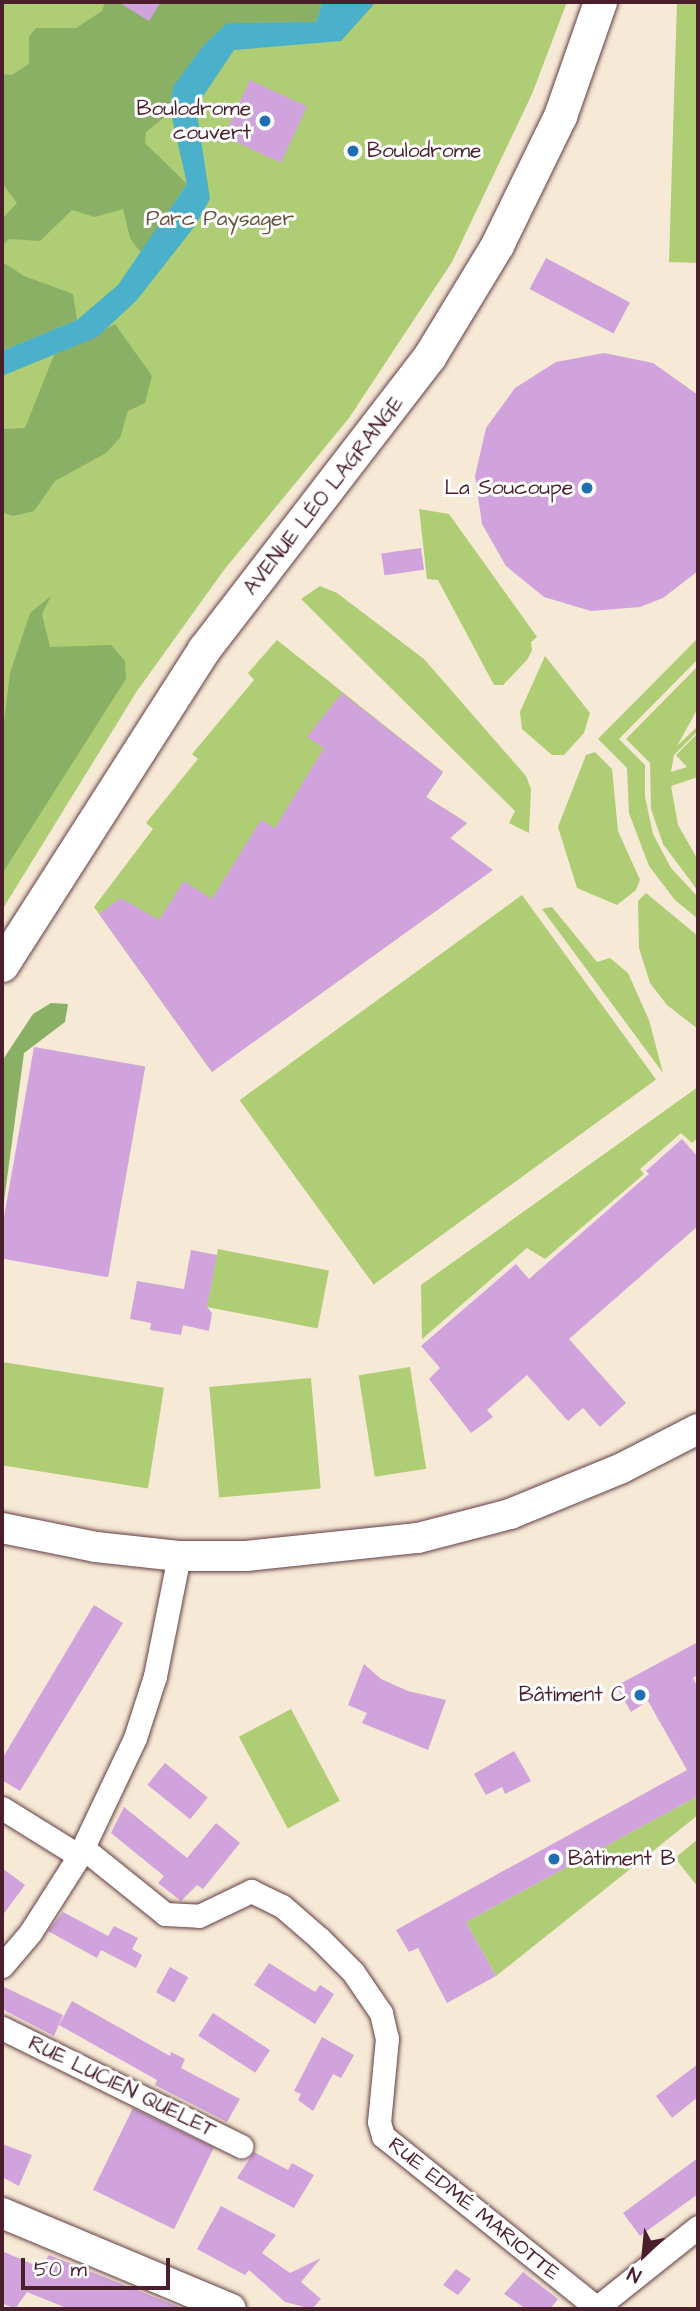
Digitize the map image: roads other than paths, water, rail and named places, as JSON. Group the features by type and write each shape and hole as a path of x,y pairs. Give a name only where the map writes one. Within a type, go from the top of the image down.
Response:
{"main road":[{"name":"AVENUE LÉO LAGRANGE","path":"2,965 204,649 429,357 497,245 560,116 600,2"}],"street":[{"path":"2,1528 96,1548 179,1556 246,1556 418,1538 510,1514 622,1468 698,1429"},
{"path":"2,1966 30,1933 81,1852 135,1738 155,1676 179,1556"},
{"path":"2,1808 81,1852"},
{"name":"RUE EDMÉ MARIOTTE","path":"81,1852 164,1914 199,1916 251,1891 282,1906 319,1938 353,1972 381,2014 387,2038 379,2122 383,2136 596,2308"},
{"name":"RUE LUCIEN QUELET","path":"2,2028 241,2146"},
{"path":"2,2213 231,2309"},
{"path":"596,2308 698,2227"}],"water":[{"path":"323,2 376,2 341,41 234,50 196,107 210,199 195,226 136,301 97,337 2,376 2,351 77,320 118,285 187,184 170,109 173,87 203,46 227,23 316,22"}],"place":[{"name":"Boulodrome couvert","path":"265,121"},
{"name":"Boulodrome","path":"353,151"},
{"name":"La Soucoupe","path":"587,488"},
{"name":"Bâtiment C","path":"640,1695"},
{"name":"Bâtiment B","path":"554,1859"}],"park label":[{"name":"Parc Paysager","path":"220,219"}]}
